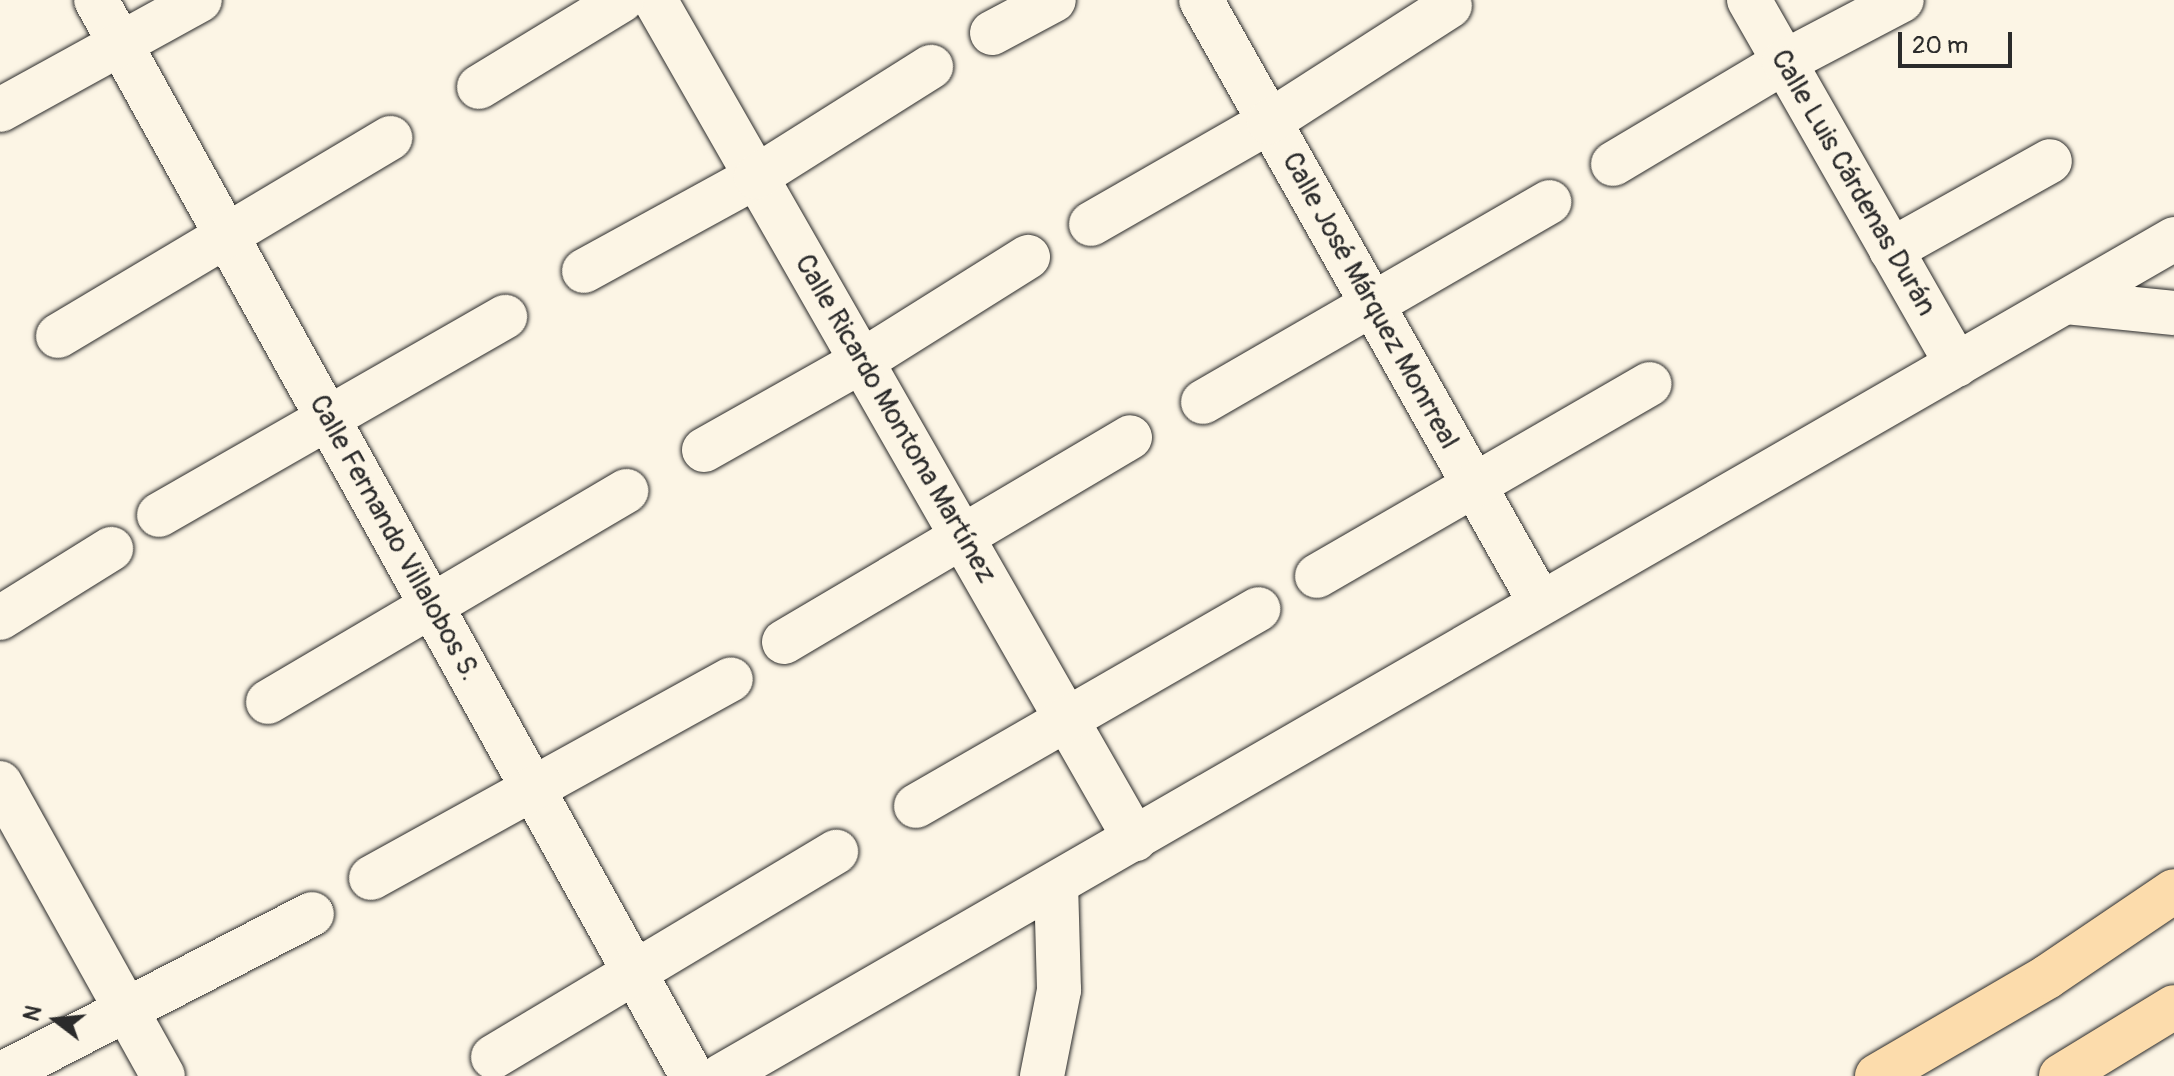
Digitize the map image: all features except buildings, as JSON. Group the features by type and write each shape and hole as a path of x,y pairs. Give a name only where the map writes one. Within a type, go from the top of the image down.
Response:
{"main road":[{"path":"1877,1076 2047,977 2174,891"},
{"path":"2061,1076 2174,1007"}],"street":[{"name":"Calle Fernando Villalobos S.","path":"96,0 692,1076"},
{"path":"0,110 200,0"},
{"path":"479,87 622,0"},
{"name":"Calle Ricardo Montona Martínez","path":"655,0 1135,839"},
{"path":"992,33 1054,0"},
{"name":"Calle José Márquez Monrreal","path":"1201,0 1540,602"},
{"name":"Calle Luis Cárdenas Durán","path":"1749,0 1957,365"},
{"path":"1613,164 1784,62 1902,0"},
{"path":"1091,224 1269,122 1450,6"},
{"path":"584,271 756,177 931,67"},
{"path":"58,336 390,138"},
{"path":"1891,250 2050,161"},
{"path":"1203,402 1371,301 1549,202"},
{"path":"721,1076 2174,239"},
{"path":"704,450 862,361 1028,257"},
{"path":"2066,302 2174,313"},
{"path":"159,515 505,317"},
{"path":"1317,576 1473,483 1650,384"},
{"path":"784,642 964,540 1130,437"},
{"path":"268,702 626,491"},
{"path":"0,618 111,549"},
{"path":"916,806 1065,716 1258,609"},
{"path":"371,878 731,679"},
{"path":"0,783 14,840 126,1009 163,1076"},
{"path":"493,1057 836,852"},
{"path":"1042,1076 1059,990 1056,884"},
{"path":"0,1075 312,914"}]}
